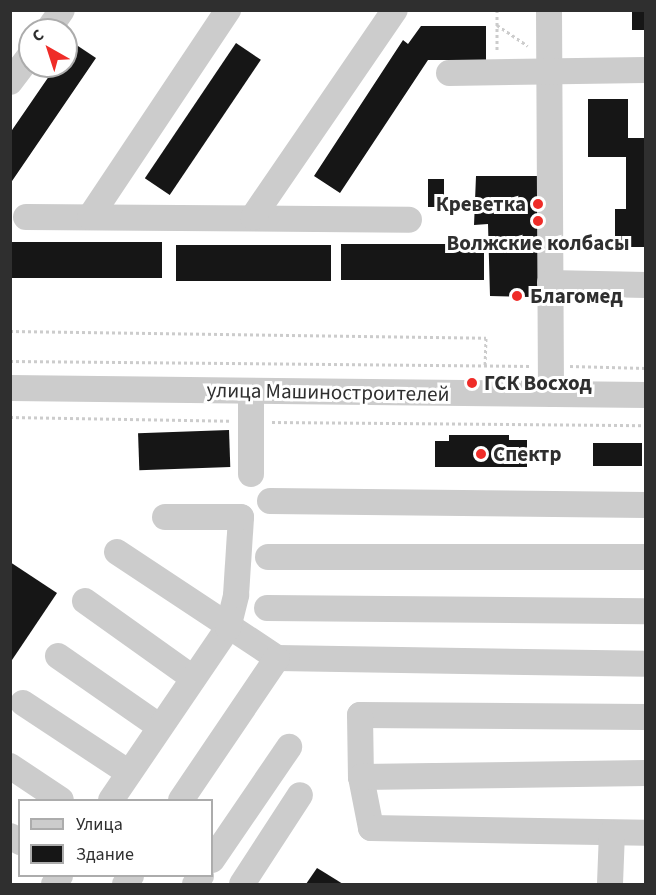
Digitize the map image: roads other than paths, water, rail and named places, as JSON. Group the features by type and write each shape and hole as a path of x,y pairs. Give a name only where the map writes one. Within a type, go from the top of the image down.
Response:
{"street":[{"path":"90,217 228,10"},
{"path":"253,217 395,10"},
{"path":"549,10 550,394"},
{"path":"449,74 497,72 550,65 645,70"},
{"path":"26,217 409,220"},
{"path":"550,283 645,285"},
{"name":"улица Машиностроителей","path":"10,388 645,395"},
{"path":"251,391 251,474"},
{"path":"270,501 645,505"},
{"path":"112,799 228,628 237,596 241,517 165,518"},
{"path":"117,552 276,658 645,664"},
{"path":"268,557 645,557"},
{"path":"85,601 193,678"},
{"path":"267,608 645,611"},
{"path":"58,656 160,727"},
{"path":"182,799 276,658"},
{"path":"23,703 129,773"},
{"path":"645,717 360,715 362,777 372,828 645,833"},
{"path":"213,859 289,747"},
{"path":"10,766 58,799"},
{"path":"362,777 645,773"},
{"path":"242,885 300,795"},
{"path":"610,885 612,833"}],"place":[{"name":"Креветка","path":"538,204"},
{"name":"Волжские колбасы","path":"538,221"},
{"name":"Благомед","path":"517,296"},
{"name":"ГСК Восход","path":"472,383"},
{"name":"Спектр","path":"481,454"}]}
